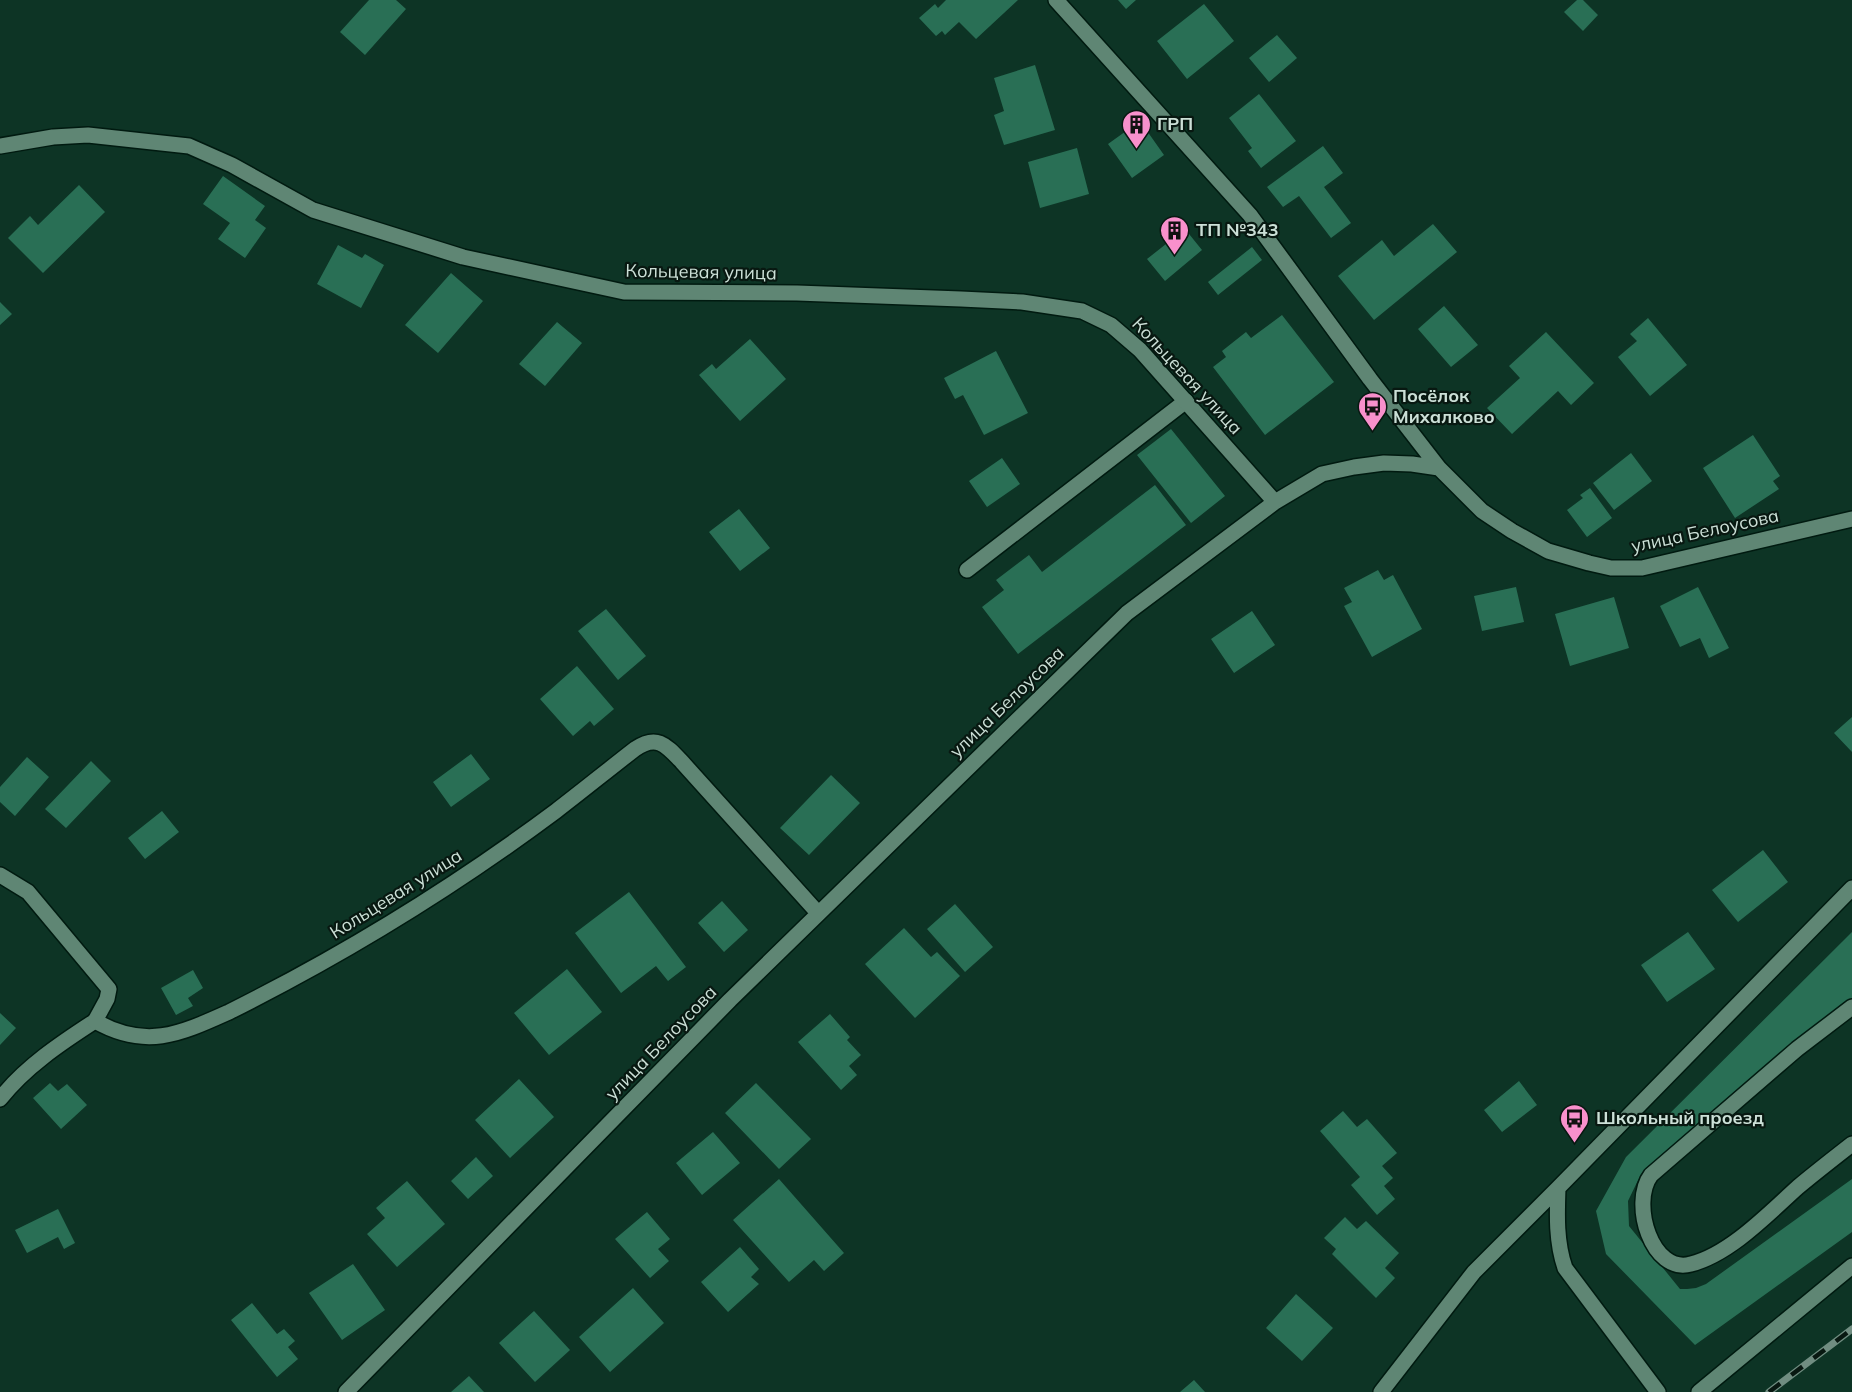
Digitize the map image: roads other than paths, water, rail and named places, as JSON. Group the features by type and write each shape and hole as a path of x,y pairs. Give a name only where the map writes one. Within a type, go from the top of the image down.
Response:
{"street":[{"path":"1056,0 1250,215 1370,379 1439,468"},
{"name":"Кольцевая улица","path":"0,146 53,136 88,135 189,146 232,165 313,210 463,257 624,292 797,293 961,299 1022,302 1082,311 1111,325 1131,340 1275,502"},
{"path":"968,570 1186,401"},
{"name":"улица Белоусова","path":"346,1392 730,1000 1126,613 1275,502 1322,474 1384,463 1439,468 1482,511 1530,542 1548,551 1611,568 1642,568 1852,519"},
{"name":"Кольцевая улица","path":"95,1021 111,1030 135,1037 166,1036 187,1030 229,1012 352,945 453,883 555,812 635,749 650,743 658,742 666,745 818,914"},
{"path":"0,875 28,892 109,989 107,999 95,1021 70,1037 23,1074 0,1099"},
{"path":"1386,1390 1474,1272 1852,888"},
{"path":"1852,1007 1797,1050 1651,1175 1642,1200 1647,1233 1662,1254 1672,1262 1691,1264 1741,1238 1812,1175 1852,1144"},
{"path":"1558,1188 1559,1247 1565,1268 1658,1392"},
{"path":"1699,1392 1852,1266"}],"railway":[{"path":"1769,1392 1852,1329"}],"place":[{"name":"ГРП","path":"1136,150"},
{"name":"ТП №343","path":"1175,256"},
{"name":"Посёлок Михалково","path":"1372,432"},
{"name":"Школьный проезд","path":"1575,1144"}]}
